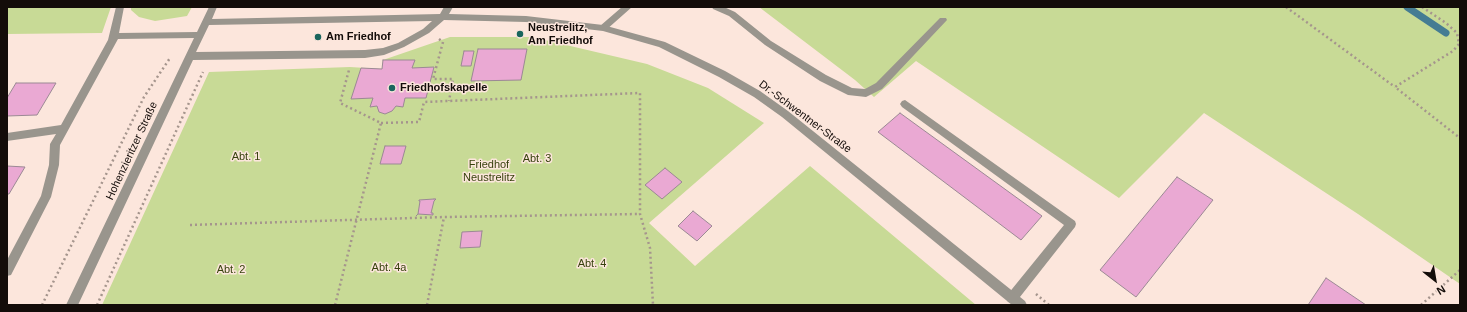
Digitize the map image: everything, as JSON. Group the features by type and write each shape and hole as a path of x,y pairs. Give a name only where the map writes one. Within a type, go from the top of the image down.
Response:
{"street":[{"path":"7,271 46,197 54,165 56,144 113,40 120,7"},
{"name":"Hohenzieritzer Straße","path":"72,305 213,7"},
{"path":"190,56 354,54 384,51 401,45 426,31 442,17 449,7"},
{"path":"603,28 628,7"},
{"path":"716,7 732,14 768,43 823,78 851,92 866,93 879,86 943,20"},
{"name":"Dr.-Schwentner-Straße","path":"206,22 442,17 538,19 603,28 662,44 722,74 757,94 785,114 1015,302"},
{"path":"114,36 200,35"},
{"path":"905,104 1071,224 1015,302"},
{"path":"7,137 64,129"}],"path":[{"path":"1286,7 1395,87 1460,138"},
{"path":"1395,87 1453,51 1459,44 1457,33 1446,23 1422,7"},
{"path":"426,31 443,42 432,79 453,79 449,101"},
{"path":"354,54 340,102 381,123 419,122 424,102 640,93 640,214 650,248 653,305"},
{"path":"97,305 210,56"},
{"path":"42,305 144,97 170,57"},
{"path":"335,305 381,123"},
{"path":"190,225 444,217 640,214"},
{"path":"427,305 444,217"},
{"path":"1421,305 1460,270"}],"green space":[{"path":"111,7 102,33 7,34 7,8"},
{"path":"131,7 192,7 187,16 155,21 139,17 131,10"},
{"path":"759,7 1460,7 1460,284 1358,214 1204,113 1119,198 916,61 874,97 855,80"},
{"name":"Friedhof Neustrelitz","path":"450,37 532,37 647,64 708,88 764,123 649,223 695,266 810,166 976,305 102,305 209,72 350,67 382,69 383,60"}],"building":[{"path":"478,49 527,49 521,80 471,81"},
{"path":"464,51 474,51 471,66 461,66"},
{"name":"Friedhofskapelle","path":"383,60 415,60 412,68 434,67 426,98 405,98 403,107 396,106 392,111 385,114 379,112 377,106 370,107 373,98 351,99 361,68 382,69"},
{"path":"16,83 56,83 37,115 7,116 7,98"},
{"path":"900,113 1042,216 1021,240 878,132"},
{"path":"385,146 406,146 401,164 380,164"},
{"path":"7,166 25,167 9,194 7,194"},
{"path":"665,168 682,182 662,199 645,185"},
{"path":"1177,177 1213,200 1136,297 1100,270"},
{"path":"436,199 434,201 431,213 433,213 433,215 418,214 419,200"},
{"path":"693,211 712,226 697,241 678,226"},
{"path":"482,231 480,247 460,248 462,232"},
{"path":"1326,278 1366,305 1308,305"}],"waterway":[{"path":"1407,7 1446,33"}],"place":[{"name":"Neustrelitz, Am Friedhof","path":"520,34"},
{"name":"Am Friedhof","path":"318,37"},
{"name":"Friedhofskapelle","path":"392,88"}],"park label":[{"name":"Abt. 1","path":"246,157"},
{"name":"Abt. 3","path":"537,159"},
{"name":"Abt. 4","path":"592,264"},
{"name":"Abt. 4a","path":"389,268"},
{"name":"Abt. 2","path":"231,270"}]}
